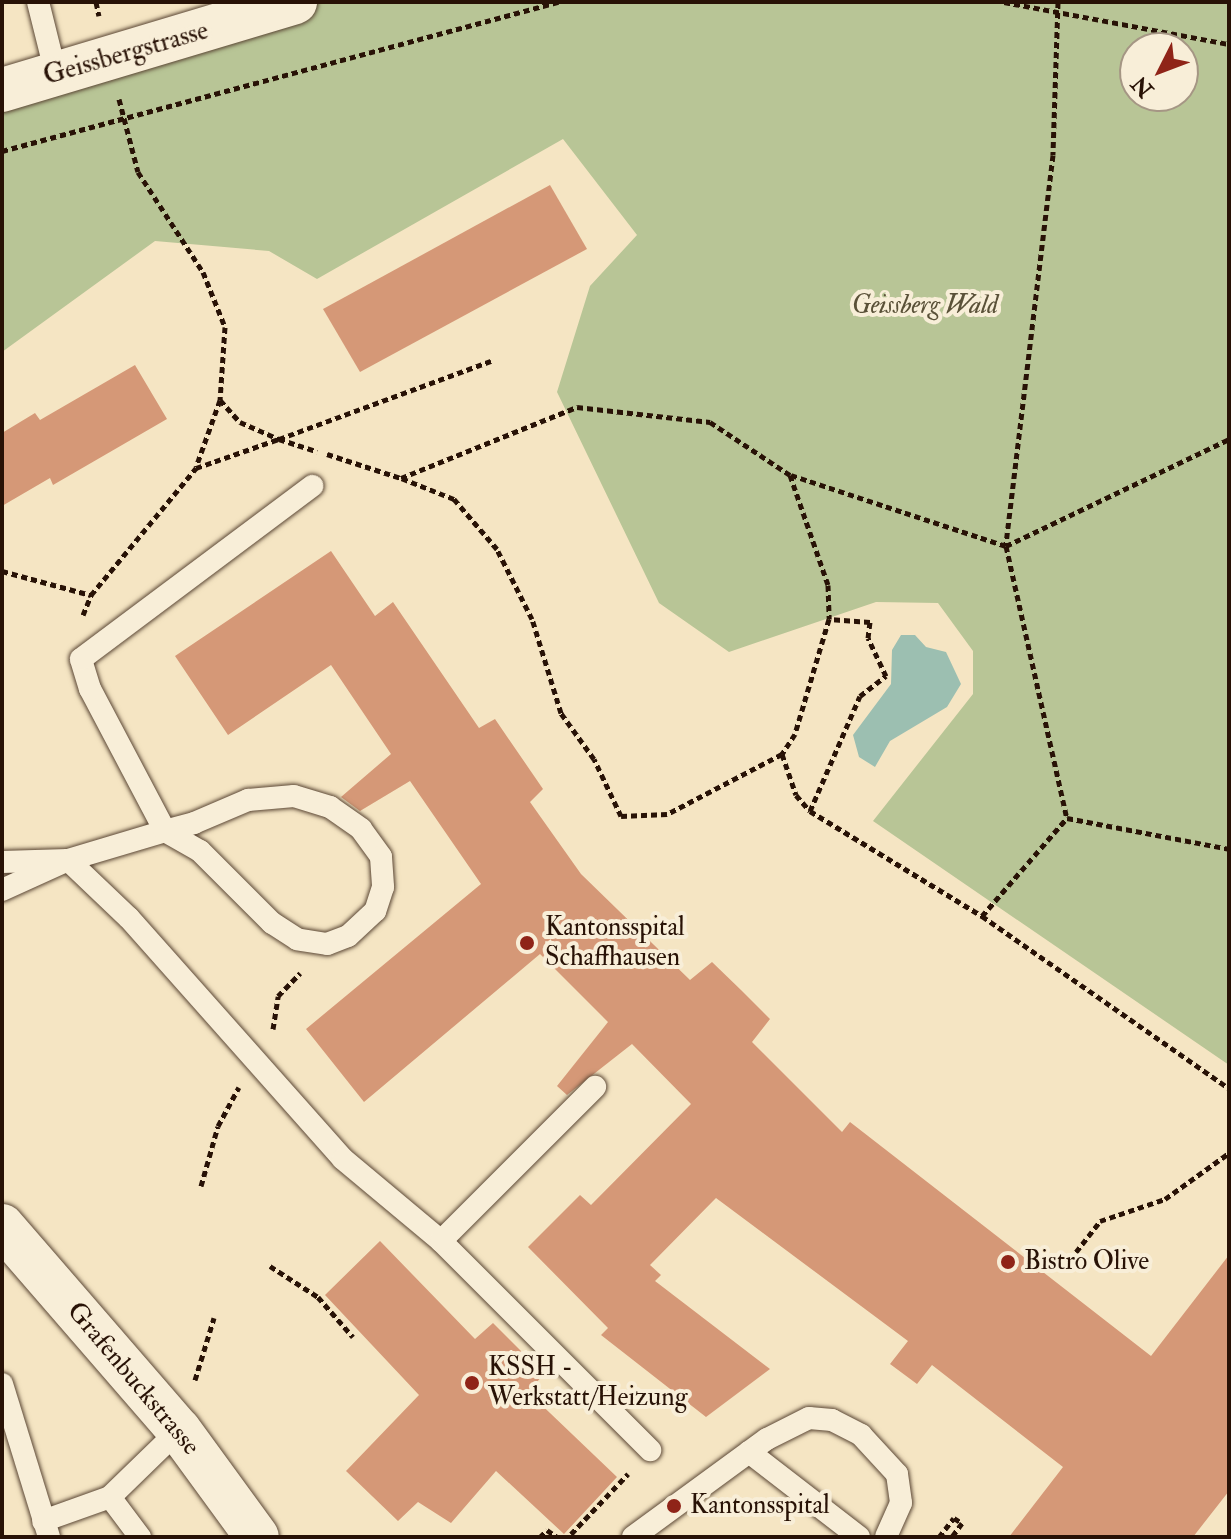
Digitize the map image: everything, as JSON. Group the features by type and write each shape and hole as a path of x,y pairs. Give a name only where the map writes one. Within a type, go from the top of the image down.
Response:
{"street":[{"name":"Geissbergstrasse","path":"2,90 295,2"},
{"name":"Grafenbuckstrasse","path":"2,1226 179,1430 257,1537"}],"lane":[{"path":"38,2 56,74"},
{"path":"2,890 68,860 165,831 248,800 294,796 330,807 361,829 381,857 383,887 375,911 348,936 310,944 272,923 200,851 165,831 90,689 81,659 312,486"},
{"path":"2,862 68,860 129,918 343,1159 441,1241 650,1450"},
{"path":"441,1241 595,1087"},
{"path":"2,1384 46,1529 110,1497 179,1430"},
{"path":"645,1534 749,1452 809,1418 832,1420 861,1435 897,1474 901,1503 886,1537"},
{"path":"749,1452 859,1537"},
{"path":"110,1497 140,1537"}],"path":[{"path":"2,151 126,121 558,2"},
{"path":"1004,2 1229,44"},
{"path":"1058,2 1053,155 1006,546 1067,818"},
{"path":"81,659 78,626 91,595 196,468 220,400 225,327 203,272 138,172 107,59"},
{"path":"196,468 491,361"},
{"path":"220,400 240,422 279,439 401,478 454,499 497,549 532,619 561,713 594,759 621,816 667,814 782,754 795,734 829,619 828,585 790,475"},
{"path":"401,478 577,407 710,422 790,475 1006,546 1229,439"},
{"path":"2,571 91,595"},
{"path":"810,811 860,696 886,676 868,638 870,622 829,619"},
{"path":"782,754 796,795 810,811 982,916 1229,1088"},
{"path":"1067,818 1229,849"},
{"path":"982,916 1067,818"},
{"path":"1076,1252 1100,1221 1165,1199 1229,1153"},
{"path":"270,1266 318,1297 353,1337"},
{"path":"179,1430 214,1318"},
{"path":"570,1536 650,1450"},
{"path":"939,1537 954,1518 962,1523 952,1537"},
{"path":"540,1537 547,1530 557,1537"}],"green space":[{"name":"Geissberg Wald","path":"295,2 1229,2 1229,1065 873,821 973,694 973,651 938,603 876,602 729,652 659,603 557,392 590,286 637,235 563,139 317,279 269,251 155,241 2,352 2,90"}],"shaded area":[{"path":"901,635 915,635 926,647 946,652 961,684 947,707 890,741 875,767 859,757 853,735 891,684 892,650"}],"building":[{"path":"550,185 587,249 360,372 323,309"},
{"path":"135,365 167,419 53,485 50,478 2,506 2,433 35,413 40,420"},
{"path":"331,551 375,616 393,602 479,728 495,719 543,789 530,802 581,874 690,980 712,962 741,990 770,1019 752,1042 842,1132 850,1122 1151,1356 1229,1255 1229,1491 1193,1537 1009,1537 1063,1467 932,1365 917,1384 890,1364 908,1341 716,1198 650,1265 661,1275 655,1281 770,1369 706,1417 601,1335 608,1328 528,1247 580,1195 591,1205 691,1104 632,1044 567,1095 557,1086 608,1022 540,954 364,1102 306,1029 481,884 410,781 360,811 341,797 391,754 331,665 228,735 175,656"},
{"name":"KSSH - Werkstatt/Heizung","path":"380,1241 475,1339 493,1323 544,1374 528,1392 617,1477 564,1534 496,1471 451,1523 418,1502 398,1521 346,1471 419,1395 325,1295"}],"place":[{"name":"Kantonsspital Schaffhausen","path":"527,943"},
{"name":"Bistro Olive","path":"1008,1262"},
{"name":"KSSH - Werkstatt/Heizung","path":"472,1383"},
{"name":"Kantonsspital","path":"674,1506"}]}
